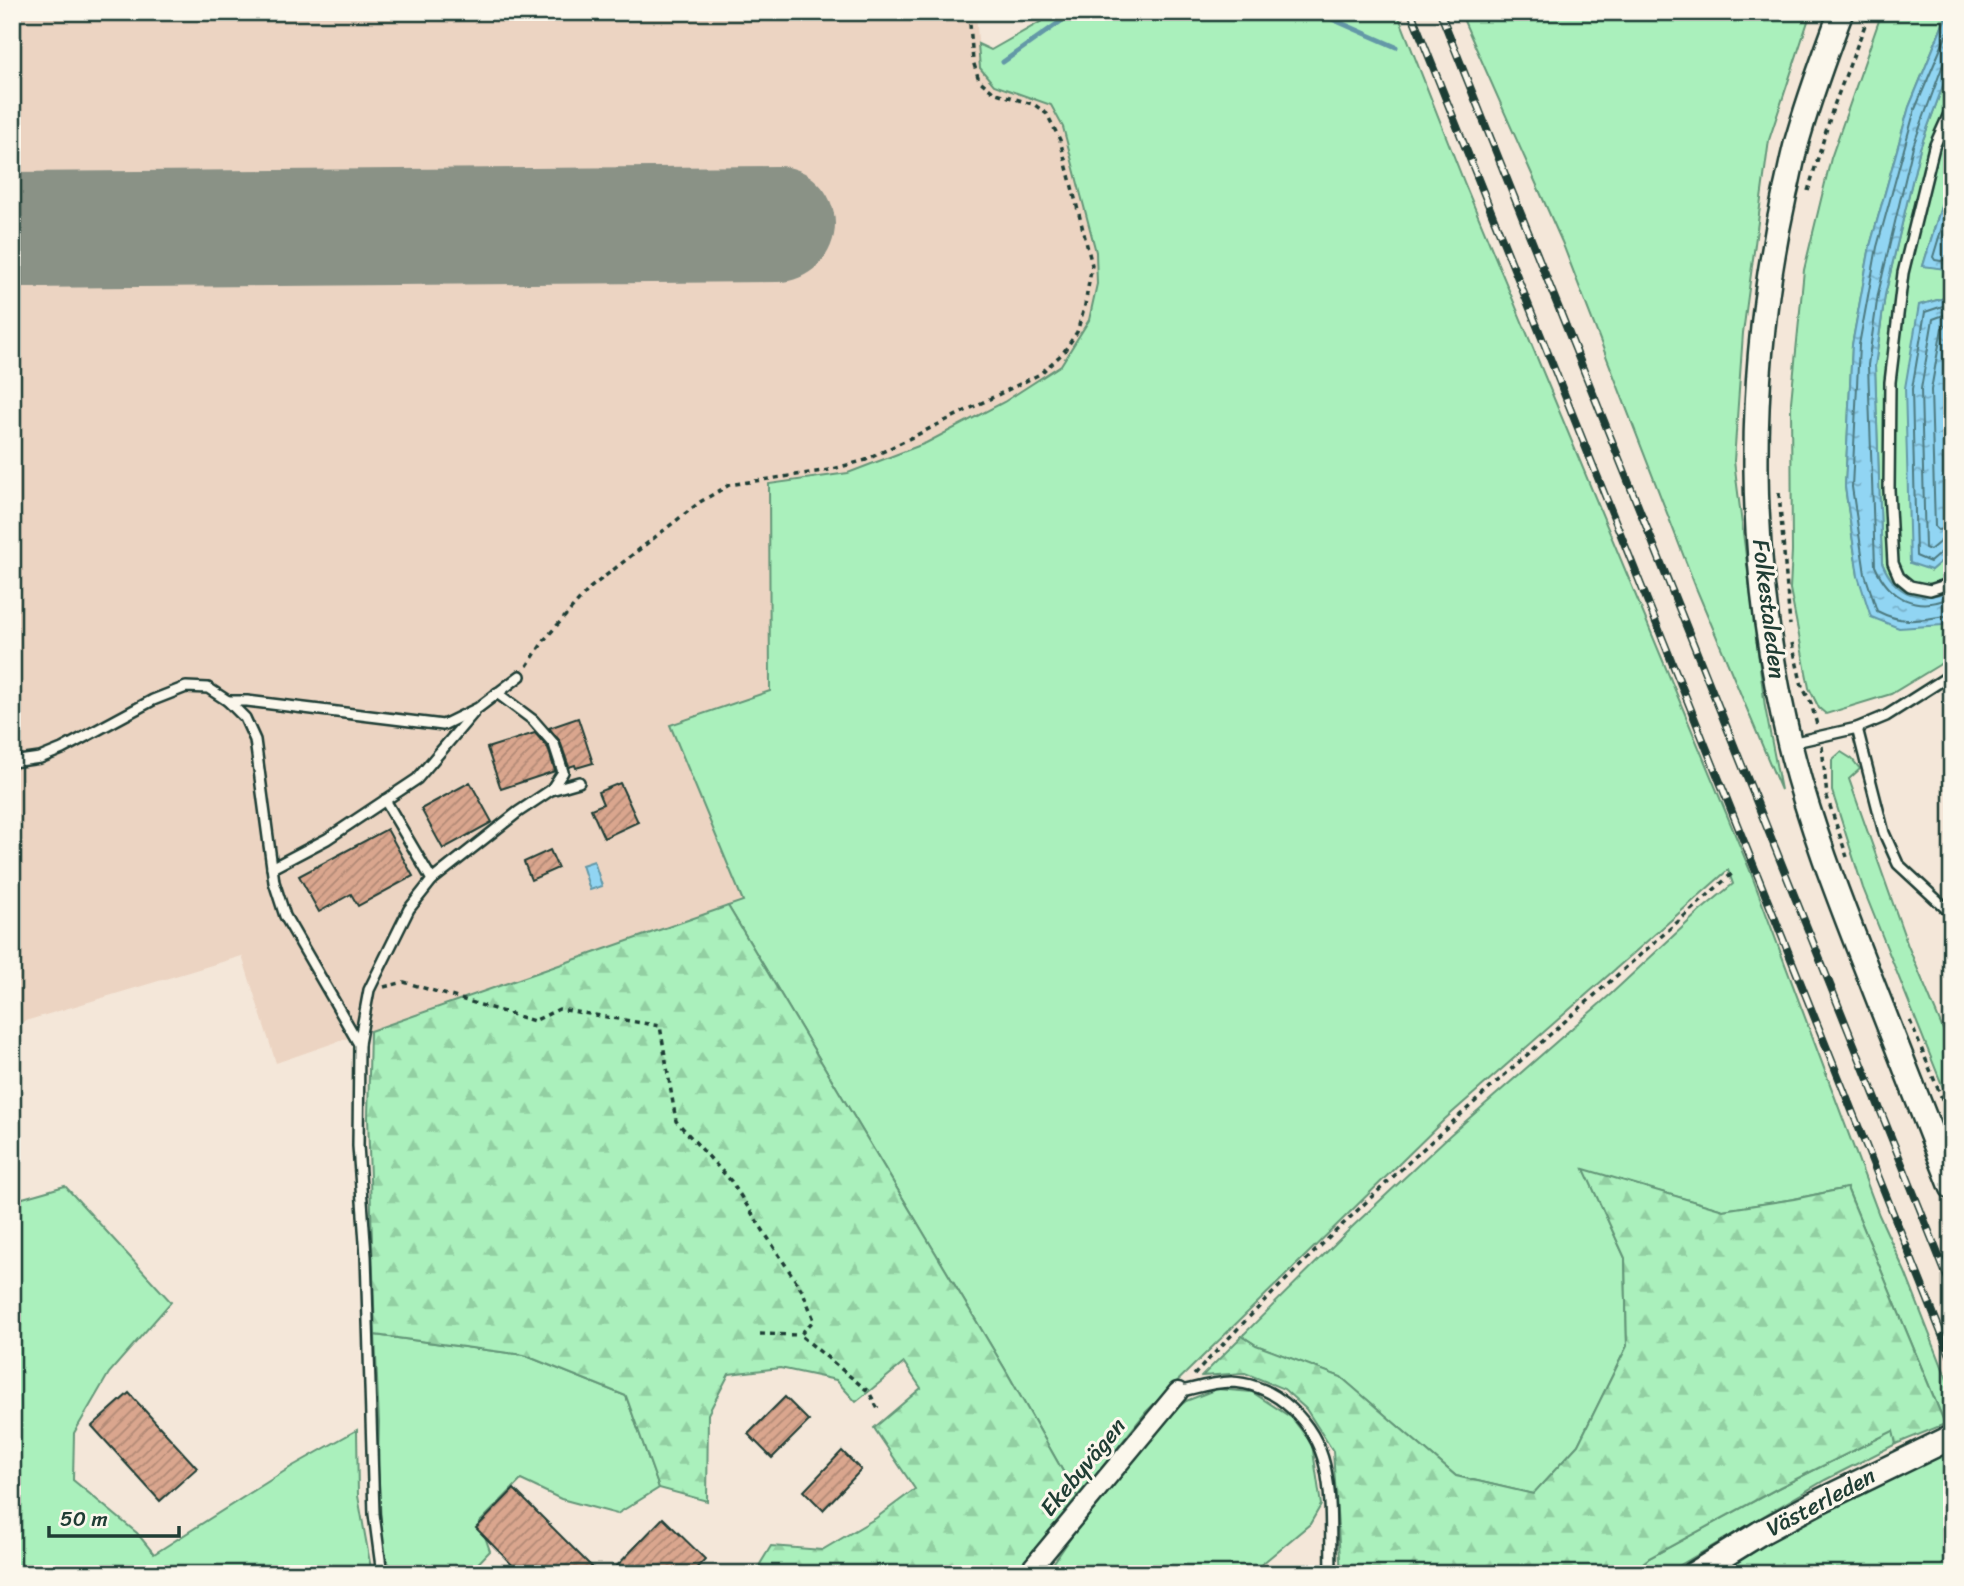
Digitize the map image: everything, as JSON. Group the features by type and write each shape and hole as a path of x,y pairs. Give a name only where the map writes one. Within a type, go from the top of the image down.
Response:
{"main road":[{"name":"Folkestaleden","path":"1841,12 1798,135 1774,243 1757,386 1755,449 1760,554 1771,649 1790,744 1815,831 1952,1187"},
{"name":"Västerleden","path":"1694,1574 1760,1533 1875,1473 1952,1437"}],"street":[{"name":"Ekebyvägen","path":"1027,1574 1178,1392"}],"lane":[{"path":"1952,107 1934,147 1903,273 1890,382 1889,490 1894,564 1899,577 1910,586 1930,590 1952,583"},
{"path":"1790,744 1857,728 1886,716 1952,674"},
{"path":"228,701 443,724 478,708 520,676"},
{"path":"12,762 40,758 62,749 153,701 186,687 208,688 228,701 245,718 254,740 274,883 285,916 359,1044"},
{"path":"497,694 533,720 554,744 563,772 551,790"},
{"path":"272,868 327,839 417,779 478,708"},
{"path":"1857,728 1884,833 1898,864 1952,914"},
{"path":"382,1574 374,1514 366,1256 358,1146 359,1044 369,990 409,909 432,880 518,812 551,790 579,782"},
{"path":"385,800 432,880"},
{"path":"1178,1392 1208,1384 1247,1384 1262,1389 1281,1401 1309,1427 1325,1465 1328,1484 1331,1574"}],"path":[{"path":"520,676 545,639 590,588 701,502 729,485 829,470 866,460 1040,374 1063,353 1077,332 1092,265 1060,139 1047,114 1035,105 993,92 979,80 973,61 969,12"},
{"path":"1807,194 1833,107 1870,12"},
{"path":"1779,492 1784,578 1796,669 1814,712 1825,757 1827,797 1847,858"},
{"path":"1178,1392 1294,1272 1422,1150 1735,871"},
{"path":"369,990 404,982 534,1021 559,1009 660,1026 676,1121 731,1181 803,1292 814,1320 800,1335"},
{"path":"1906,1011 1952,1123"},
{"path":"760,1334 800,1335 869,1392 879,1411"}],"shaded area":[{"path":"12,12 976,12 980,68 1051,105 1063,127 1096,252 1097,284 1088,324 1061,365 1004,402 926,443 848,473 769,485 770,691 670,725 744,901 276,1063 242,956 12,1025"}],"green space":[{"path":"1058,12 1397,12 1464,182 1749,868 1879,1215 1905,1272 1952,1392 1952,1419 1945,1424 1847,1188 1723,1210 1585,1170 1625,1258 1627,1346 1578,1445 1533,1494 1456,1476 1341,1377 1256,1345 1242,1336 1450,1135 1733,884 1728,870 1445,1119 1146,1412 1078,1498 1005,1369 728,906 743,901 670,725 770,691 769,484 848,473 926,443 1004,402 1061,365 1089,320 1097,284 1096,252 1063,127 1051,105 994,85 980,68 978,44 991,50"},
{"path":"1460,12 1811,12 1769,140 1743,333 1734,461 1765,707 1781,790 1696,588 1562,242"},
{"path":"1882,12 1948,12 1909,107 1870,246 1852,345 1845,487 1858,576 1943,625 1952,621 1952,654 1891,694 1826,714 1819,708 1809,688 1790,589 1791,402 1804,270 1831,158"},
{"path":"1952,61 1952,170 1923,266 1952,269 1952,296 1919,305 1931,570 1952,552 1952,590 1919,596 1910,594 1894,583 1882,563 1875,366 1885,295 1920,148"},
{"path":"1841,752 1852,759 1860,769 1849,779 1908,946 1952,1051 1952,1110 1863,888 1832,791 1832,760"},
{"path":"728,906 1005,1369 1078,1498 1017,1574 754,1574 771,1546 822,1550 876,1518 915,1489 874,1428 921,1388 904,1363 856,1402 836,1380 780,1368 729,1374 708,1414 707,1501 659,1488 626,1396 524,1355 375,1335 368,1117 370,1031"},
{"path":"1584,1169 1723,1210 1847,1188 1945,1424 1896,1444 1893,1431 1780,1487 1649,1558 1630,1574 1341,1574 1333,1451 1306,1409 1284,1389 1245,1373 1202,1376 1242,1336 1256,1345 1341,1377 1456,1476 1533,1494 1578,1445 1627,1346 1625,1258"},
{"path":"65,1186 171,1302 109,1373 74,1433 73,1480 137,1533 154,1554 291,1467 357,1430 358,1496 372,1574 12,1574 12,1201"},
{"path":"375,1335 524,1355 626,1396 659,1488 617,1514 561,1499 521,1480 480,1522 490,1551 468,1574 392,1574 382,1543"},
{"path":"1217,1389 1252,1392 1292,1418 1312,1444 1321,1505 1310,1524 1250,1574 1046,1574 1098,1498 1157,1424 1186,1401"},
{"path":"1894,1430 1896,1444 1825,1480 1665,1574 1630,1574 1649,1558 1780,1487"},
{"path":"1952,1451 1952,1574 1717,1574 1818,1513"}],"water":[{"path":"1948,12 1952,12 1952,61 1920,148 1885,295 1875,366 1882,563 1894,583 1910,594 1929,596 1952,590 1952,621 1943,625 1899,628 1871,617 1858,576 1845,487 1852,345 1870,246 1909,107"},
{"path":"1952,170 1952,261 1945,269 1923,266"},
{"path":"1952,296 1952,552 1931,570 1910,563 1905,388 1919,305"},
{"path":"594,861 602,886 590,890 582,865"}],"building":[{"path":"578,718 593,763 576,768 575,765 569,767 560,741 549,728"},
{"path":"535,733 548,748 555,771 501,789 487,748"},
{"path":"470,782 492,822 443,849 421,809"},
{"path":"620,783 638,822 604,838 591,809 603,804 598,792"},
{"path":"387,829 413,876 358,906 351,894 319,912 299,876"},
{"path":"550,850 558,868 531,880 524,862"},
{"path":"129,1393 197,1468 160,1501 92,1426"},
{"path":"785,1397 809,1421 772,1458 748,1434"},
{"path":"842,1451 861,1470 823,1510 804,1491"},
{"path":"514,1489 599,1574 521,1574 476,1528"},
{"path":"663,1518 705,1559 691,1574 609,1574"}],"waterway":[{"path":"1003,62 1074,12"},
{"path":"1316,12 1396,47"}],"runway":[{"path":"12,230 777,224"}],"railway":[{"path":"1411,12 1952,1360"},
{"path":"1440,12 1952,1289"}]}
